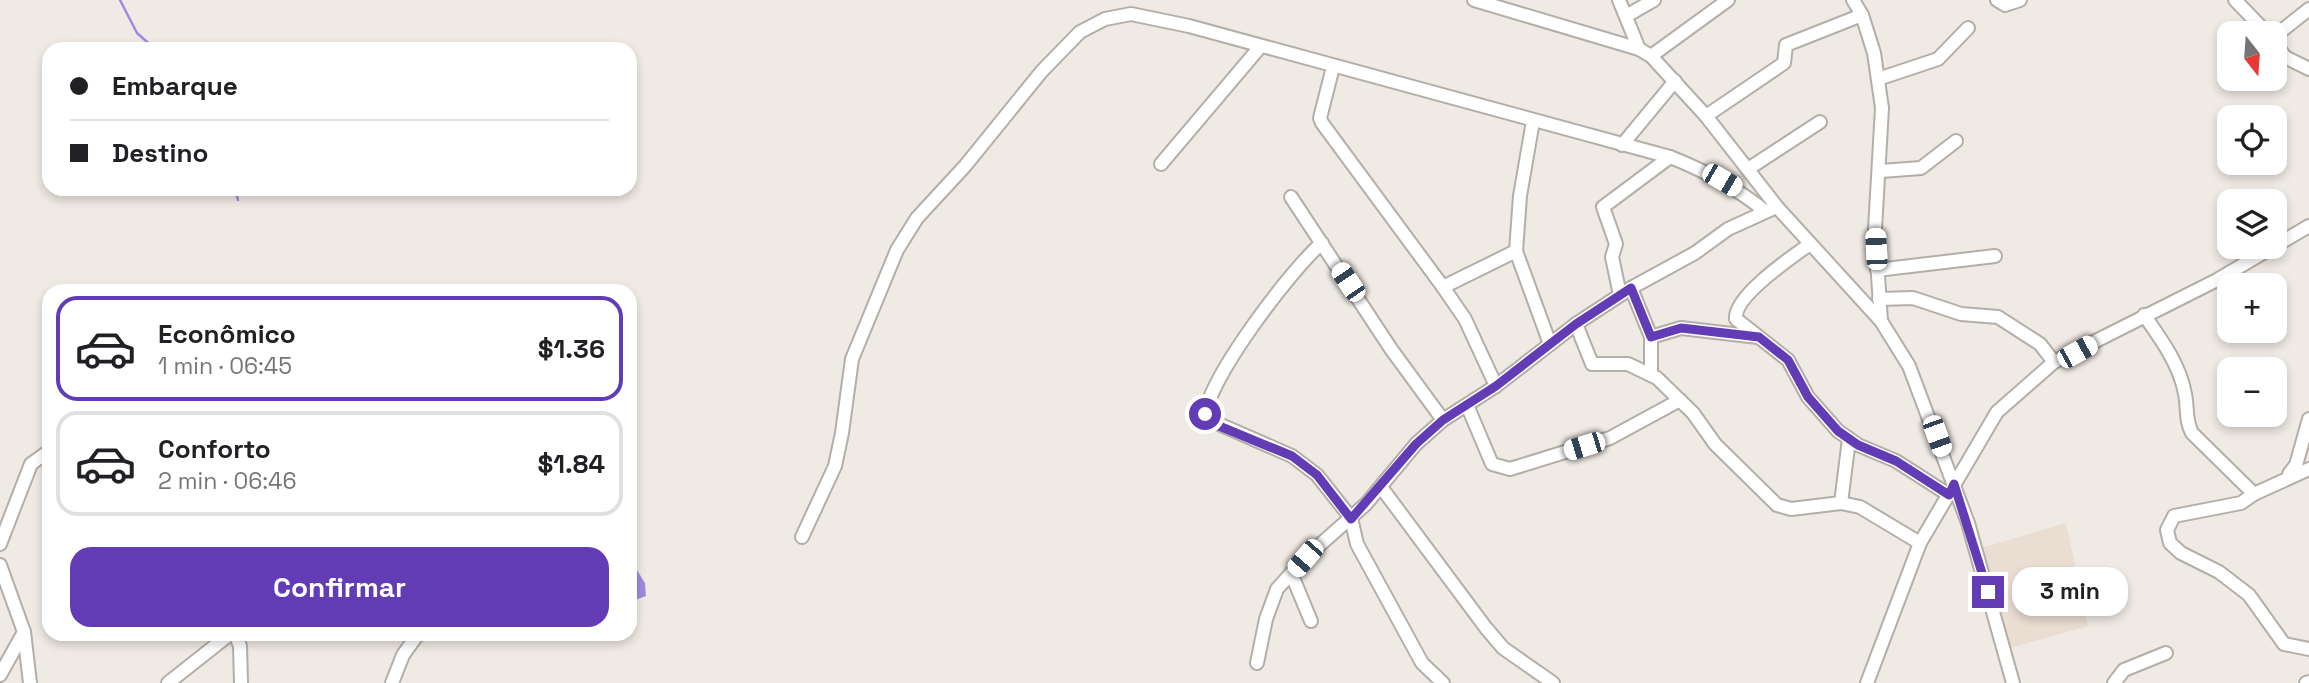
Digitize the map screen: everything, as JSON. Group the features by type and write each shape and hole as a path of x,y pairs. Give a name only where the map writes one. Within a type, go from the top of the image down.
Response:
{"street":[{"path":"1474,0 1497,4 1645,53"},
{"path":"1619,0 1645,53 1706,116 1748,169 1771,209"},
{"path":"1626,16 1654,0"},
{"path":"1645,53 1728,0"},
{"path":"1706,116 1783,63 1786,45 1871,0"},
{"path":"1997,0 2005,5 2020,0"},
{"path":"2235,0 2255,21"},
{"path":"1857,8 1874,53 1882,108 1881,171 1875,229 1881,321"},
{"path":"2287,27 2309,9"},
{"path":"802,537 835,466 852,359 897,250 916,218 965,166 1042,71 1080,32 1105,19 1131,14 1189,26 1670,157 1726,182 1771,209 1810,244 1881,321 1909,366 1952,489 2013,683"},
{"path":"1878,79 1938,59 1969,28"},
{"path":"1161,164 1260,47"},
{"path":"2287,58 2309,69"},
{"path":"1334,66 1320,118 1322,123 1465,319 1496,386"},
{"path":"1622,145 1675,81"},
{"path":"1533,121 1520,196 1516,251 1550,344"},
{"path":"1748,169 1821,122"},
{"path":"1881,171 1921,168 1956,141"},
{"path":"1651,374 1651,337 1626,291 1612,257 1616,244 1603,207 1670,157"},
{"path":"1291,197 1391,349 1443,420"},
{"path":"1257,663 1273,597 1291,573 1351,519 1416,444 1443,420 1496,386 1576,324 1626,291 1695,253 1728,229 1771,209"},
{"path":"2287,239 2309,226"},
{"path":"1322,243 1306,257 1281,287 1212,389 1205,414 1207,421 1292,456 1317,475 1351,519 1357,544 1422,663 1443,683"},
{"path":"1810,244 1768,275 1735,314 1742,326 1788,360 1808,397 1838,431 1849,439 1952,489"},
{"path":"1443,287 1516,251"},
{"path":"1877,270 1995,256"},
{"path":"1867,683 1920,543 1997,412 2054,362 2217,281 2253,259"},
{"path":"1880,299 1913,298 1961,314 1998,317 2040,344 2054,362"},
{"path":"2144,315 2176,366 2185,394 2187,420 2192,433 2254,494"},
{"path":"1576,324 1592,364 1628,364 1651,374 1681,400 1715,444 1777,505 1791,509 1841,503 1860,507 1920,543"},
{"path":"1651,337 1681,328 1759,337"},
{"path":"1467,405 1492,464 1510,469 1610,438 1681,400"},
{"path":"2287,477 2296,466 2309,419"},
{"path":"1841,503 1849,439"},
{"path":"0,544 31,464 42,456"},
{"path":"2309,469 2287,477 2241,503 2174,516 2167,530 2170,543 2249,595 2284,644 2309,649"},
{"path":"1381,486 1503,648 1553,683"},
{"path":"0,565 24,632 30,683"},
{"path":"1291,573 1311,621"},
{"path":"0,675 24,632"},
{"path":"168,683 224,641"},
{"path":"237,641 240,646 242,683"},
{"path":"392,683 403,655 413,641"},
{"path":"2114,683 2124,670 2166,653"}],"shaded area":[{"path":"2066,523 2088,626 2010,648 1981,548"},
{"path":"637,570 645,583 646,596 637,599"}],"waterway":[{"path":"120,0 137,33 147,42"},
{"path":"237,196 238,200"}],"route":[{"path":"1205,414 1207,421 1292,456 1317,475 1351,519 1416,444 1443,420 1496,386 1576,324 1631,288 1651,337 1681,328 1759,337 1788,360 1808,397 1838,431 1858,445 1896,461 1949,495 1954,484 1988,592"}]}
